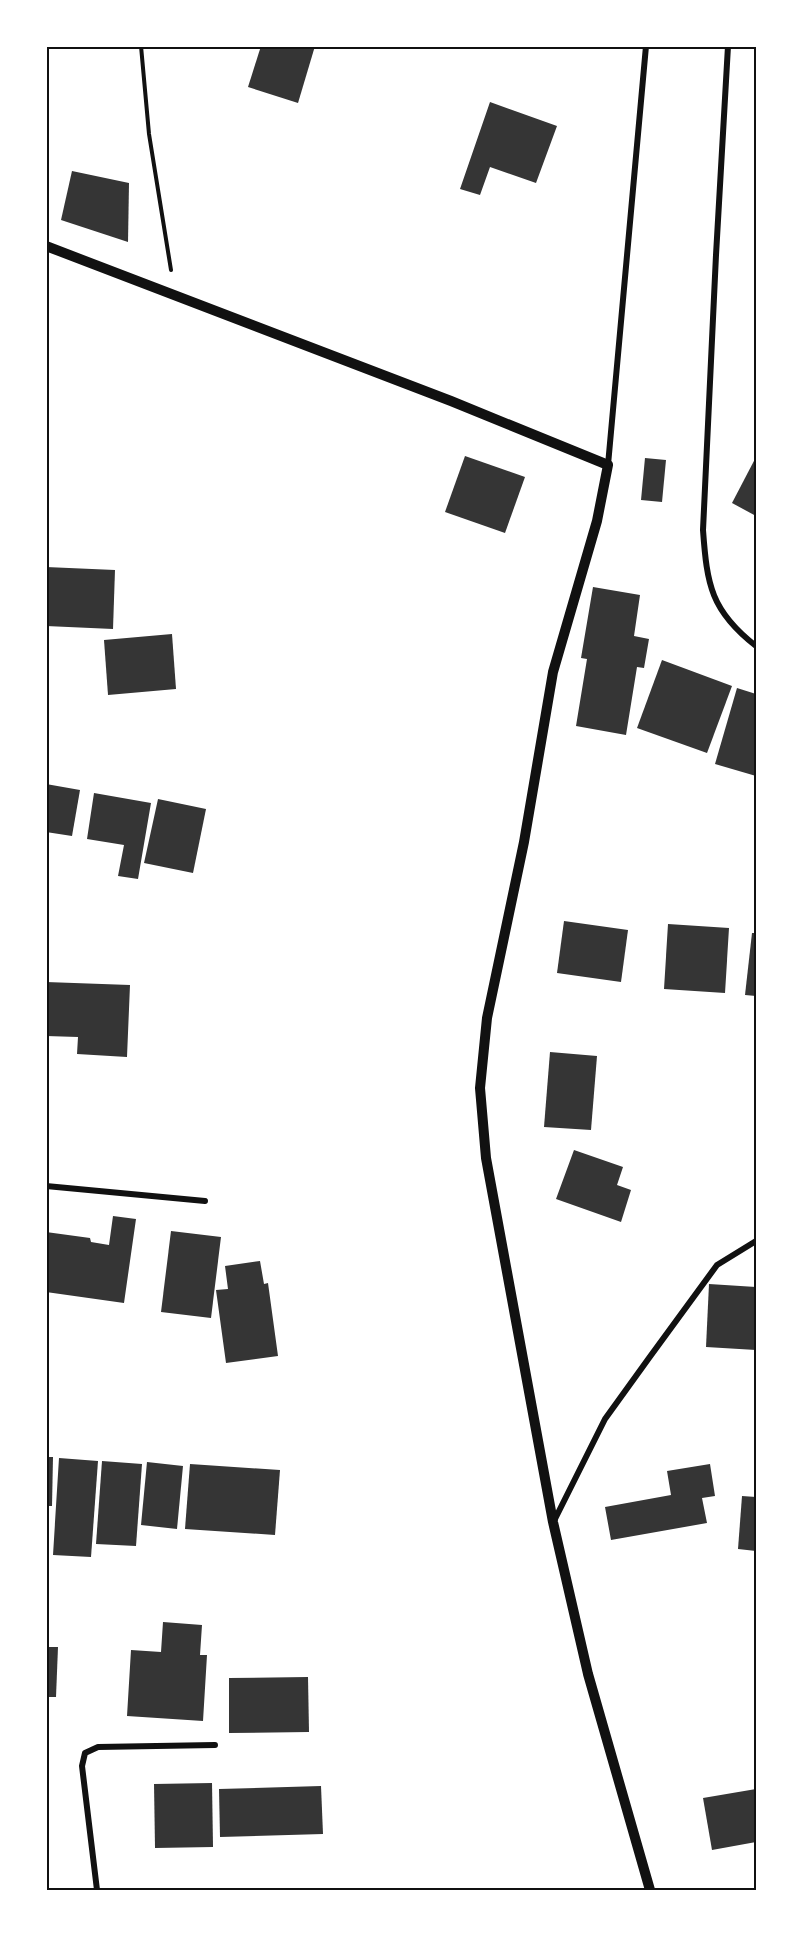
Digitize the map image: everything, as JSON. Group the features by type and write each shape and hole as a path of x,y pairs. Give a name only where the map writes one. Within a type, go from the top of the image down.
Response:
{"street":[{"path":"646,46 608,465 597,520 554,672 524,842 487,1018 480,1088 486,1158 553,1522 588,1674 650,1890"},
{"path":"728,46 716,243 703,530 706,573 716,604 737,632 756,646"},
{"path":"46,246 451,401 608,465"},
{"path":"46,1186 205,1202"},
{"path":"553,1522 605,1419 643,1366 717,1265 756,1241"},
{"path":"97,1890 82,1766 85,1753 98,1747 215,1745"}],"path":[{"path":"141,46 149,134 176,294"}],"building":[{"path":"261,46 315,46 298,103 248,87"},
{"path":"490,102 557,126 536,183 490,167 480,195 460,189"},
{"path":"72,171 129,183 128,242 61,220"},
{"path":"465,456 525,477 505,533 445,512"},
{"path":"756,457 756,516 732,503"},
{"path":"645,458 666,460 662,502 641,500"},
{"path":"46,567 115,570 113,629 46,626"},
{"path":"593,587 640,595 634,636 649,639 644,668 637,667 626,735 576,726 587,659 581,658"},
{"path":"172,634 176,689 108,695 104,640"},
{"path":"662,660 732,686 707,753 637,728"},
{"path":"737,688 756,694 756,776 715,764"},
{"path":"46,784 80,790 72,836 46,832"},
{"path":"94,793 151,803 138,879 118,876 124,845 87,839"},
{"path":"158,799 206,809 193,873 144,863"},
{"path":"564,921 628,930 621,982 557,973"},
{"path":"668,924 729,928 725,993 664,989"},
{"path":"752,933 756,933 756,996 745,995"},
{"path":"46,982 130,985 127,1057 77,1054 78,1037 46,1036"},
{"path":"550,1052 597,1056 591,1130 544,1127"},
{"path":"574,1150 623,1167 617,1185 631,1190 621,1222 556,1199"},
{"path":"113,1216 136,1219 124,1303 46,1292 46,1232 90,1238 91,1242 109,1245"},
{"path":"171,1231 221,1237 211,1318 161,1312"},
{"path":"260,1261 264,1284 268,1283 278,1356 226,1363 216,1290 228,1289 225,1266"},
{"path":"709,1284 756,1287 756,1350 706,1347"},
{"path":"46,1457 53,1457 52,1506 46,1506"},
{"path":"59,1458 98,1461 91,1557 53,1555"},
{"path":"102,1461 142,1464 136,1546 96,1544"},
{"path":"147,1462 183,1466 177,1529 141,1525"},
{"path":"190,1464 280,1470 275,1535 185,1529"},
{"path":"710,1464 715,1496 702,1498 707,1523 611,1540 605,1507 671,1495 667,1471"},
{"path":"742,1496 756,1497 756,1551 738,1549"},
{"path":"163,1622 202,1625 200,1655 207,1655 203,1721 127,1716 131,1650 161,1652"},
{"path":"46,1647 58,1647 56,1697 46,1697"},
{"path":"308,1677 309,1732 229,1733 229,1678"},
{"path":"212,1783 213,1847 155,1848 154,1784"},
{"path":"321,1786 323,1834 220,1837 219,1789"},
{"path":"756,1789 756,1842 712,1850 703,1798"}]}
